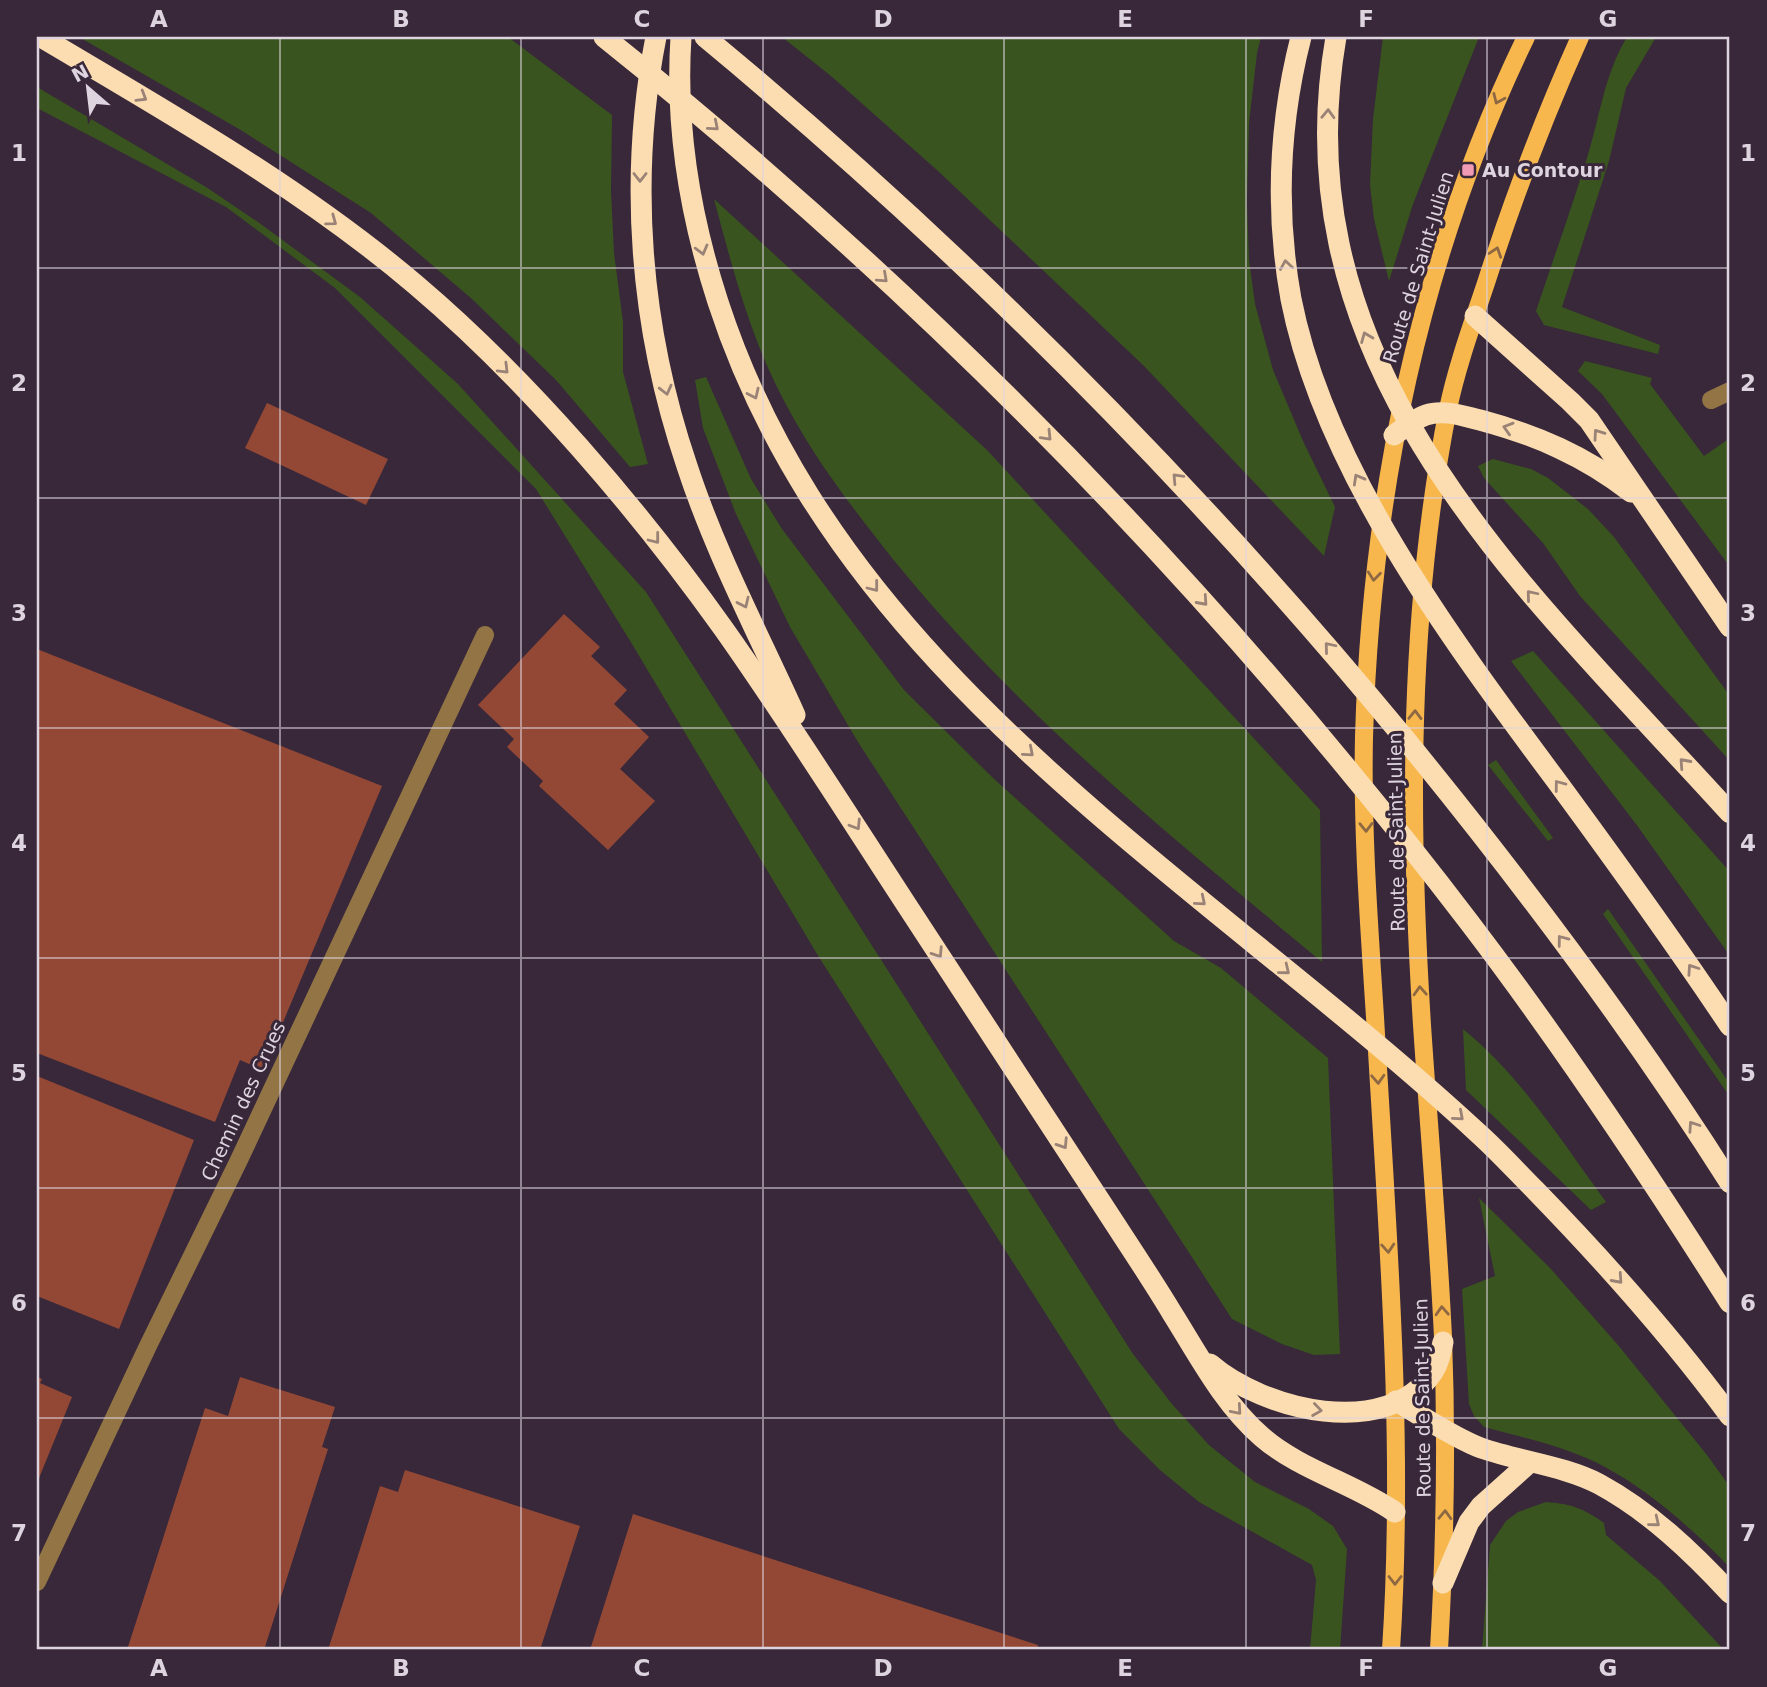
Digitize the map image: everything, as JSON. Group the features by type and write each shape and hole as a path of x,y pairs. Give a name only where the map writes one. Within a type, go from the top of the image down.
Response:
{"highway":[{"path":"41,37 293,192 365,244 462,327 578,448 653,537 720,624 820,767 1221,1391 1266,1440 1297,1460 1374,1497 1395,1512"},
{"path":"604,37 734,144 963,353 1090,480 1245,648 1312,725 1469,922 1614,1124 1730,1303"},
{"path":"656,37 642,122 641,228 652,323 664,382 686,466 728,568 820,767"},
{"path":"681,37 679,87 687,177 696,226 720,308 755,397 803,485 870,582 948,674 1009,735 1116,830 1352,1024 1480,1135 1571,1228 1651,1316 1730,1416"},
{"path":"705,37 894,200 1034,331 1245,552 1325,642 1465,813 1587,974 1730,1183"},
{"path":"1301,37 1289,83 1284,128 1281,168 1284,251 1303,344 1321,398 1347,459 1391,539 1469,664 1682,953 1730,1026"},
{"path":"1336,37 1331,67 1328,130 1328,163 1334,216 1345,274 1363,330 1390,389 1441,475 1495,551 1554,622 1730,813"},
{"path":"1475,316 1589,420 1730,627"},
{"path":"1394,435 1427,415 1448,413 1525,433 1577,455 1610,477 1650,510"},
{"path":"1198,1354 1236,1384 1293,1405 1353,1414 1396,1401 1418,1388 1434,1370 1443,1342"},
{"path":"1396,1401 1479,1447 1568,1472 1599,1484 1668,1533 1730,1593"},
{"path":"1443,1583 1469,1522 1480,1506 1529,1463"}],"main road":[{"name":"Route de Saint-Julien","path":"1391,1650 1395,1597 1396,1401 1367,883 1364,740 1370,620 1381,518 1394,435 1422,317 1439,255 1468,170 1526,37"},
{"name":"Route de Saint-Julien","path":"1439,1650 1443,1583 1445,1428 1443,1342 1420,995 1414,773 1417,659 1433,505 1454,382 1528,162 1580,37"}],"street":[{"path":"1711,400 1730,391"},
{"name":"Chemin des Crues","path":"37,1582 146,1349 239,1160 485,635"}],"green space":[{"path":"79,37 508,37 612,115 611,191 614,253 623,322 623,372 648,464 630,467 556,380 472,299 371,213 239,129"},
{"path":"782,37 1261,37 1249,123 1249,260 1255,304 1273,370 1335,507 1324,556 1143,365 938,171 831,76"},
{"path":"1383,37 1479,37 1413,204 1389,281 1374,219 1370,185 1373,119"},
{"path":"1627,37 1656,37 1626,88 1609,161 1562,307 1660,345 1658,354 1544,325 1536,311 1587,158 1608,81"},
{"path":"37,87 206,187 360,297 458,384 646,592 1133,1354 1172,1404 1209,1445 1255,1482 1309,1509 1333,1526 1347,1549 1340,1650 1310,1650 1316,1580 1312,1565 1199,1502 1160,1470 1119,1429 817,954 536,489 335,288 226,207 37,108"},
{"path":"714,199 987,450 1320,810 1322,962 1144,812 1030,708 975,653 874,535 822,465 799,428 767,366 749,319"},
{"path":"1585,361 1652,378 1650,384 1704,456 1730,438 1730,567 1602,394 1578,371"},
{"path":"706,377 751,479 782,529 904,690 993,778 1174,941 1221,968 1328,1058 1340,1354 1314,1355 1282,1344 1232,1319 858,742 790,627 736,514 703,428 695,380"},
{"path":"1493,459 1531,469 1548,478 1588,509 1614,537 1730,696 1730,761 1580,596 1543,543 1484,478 1478,466"},
{"path":"1533,651 1730,872 1730,956 1636,824 1511,661"},
{"path":"1496,760 1553,838 1548,841 1488,765"},
{"path":"1608,909 1730,1084 1730,1097 1603,914"},
{"path":"1463,1029 1504,1067 1557,1133 1606,1202 1591,1210 1466,1090"},
{"path":"1479,1198 1550,1268 1618,1345 1730,1487 1730,1568 1672,1513 1622,1477 1576,1454 1484,1427 1474,1416 1469,1404 1462,1289 1495,1276"},
{"path":"1546,1502 1577,1508 1604,1523 1606,1535 1660,1581 1724,1650 1482,1650 1490,1545 1506,1521 1518,1512"}],"building":[{"path":"267,403 388,459 366,505 245,448"},
{"path":"564,614 600,647 591,656 627,690 614,704 649,737 620,769 655,801 608,850 539,786 543,781 507,747 514,739 478,705"},
{"path":"37,649 382,786 263,1070 240,1060 215,1122 37,1053"},
{"path":"37,1076 194,1140 119,1329 37,1296"},
{"path":"37,1377 42,1379 40,1383 72,1397 37,1483"},
{"path":"240,1377 335,1407 322,1447 328,1449 264,1650 127,1650 205,1408 228,1416"},
{"path":"405,1470 580,1526 540,1650 328,1650 380,1486 398,1492"},
{"path":"633,1514 1038,1645 1037,1650 590,1650"}],"place":[{"name":"Au Contour","path":"1468,170"}]}
